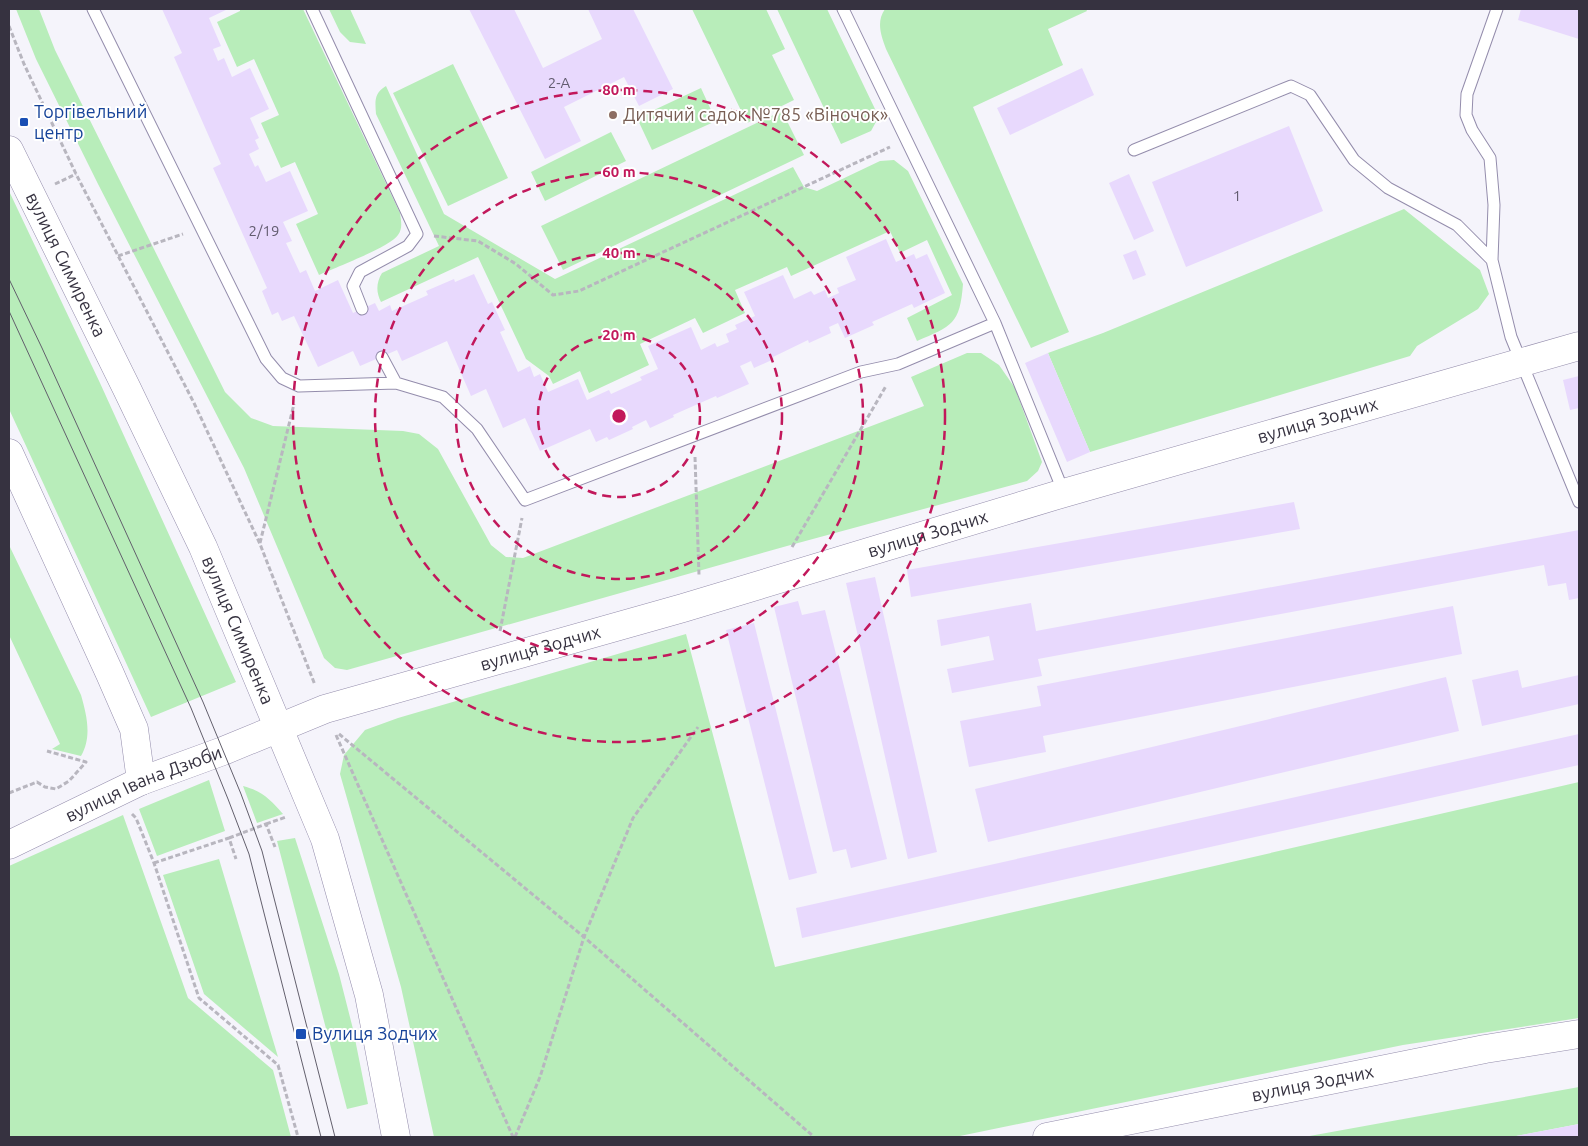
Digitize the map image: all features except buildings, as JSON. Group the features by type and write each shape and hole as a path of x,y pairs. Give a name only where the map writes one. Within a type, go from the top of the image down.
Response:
{"main road":[{"name":"вулиця Симиренка","path":"9,150 203,547 325,839 369,995 396,1137"},
{"name":"вулиця Зодчих","path":"279,728 326,708 683,608 1064,493 1579,346"},
{"path":"9,453 134,729 140,781"},
{"name":"вулиця Івана Дзюби","path":"9,845 140,781 223,751 279,728"},
{"name":"вулиця Зодчих","path":"1047,1137 1485,1049 1579,1034"}],"lane":[{"path":"93,9 266,359 282,378 299,386 396,383 443,397 477,429 525,500 861,372 898,364 995,323"},
{"path":"312,9 417,234 408,246 360,272 353,286 362,309"},
{"path":"843,9 995,323 1064,493"},
{"path":"1497,9 1467,94 1466,114 1472,130 1490,158 1494,205 1492,260 1511,337 1579,502"},
{"path":"1134,150 1291,86 1310,95 1354,160 1388,188 1457,225 1492,260"},
{"path":"382,357 396,383"}],"path":[{"path":"9,26 24,64 118,256 194,403 260,544 326,708"},
{"path":"417,234 478,241 516,264 553,295 579,291 907,140"},
{"path":"118,256 201,228"},
{"path":"790,550 898,364"},
{"path":"260,544 299,386"},
{"path":"694,436 699,575"},
{"path":"500,632 525,500"},
{"path":"514,1137 540,1077 584,937 633,818 698,727"},
{"path":"514,1137 334,730 584,937 813,1136"},
{"path":"9,794 37,782 45,788 56,789 69,781 86,762 47,751"},
{"path":"115,794 136,818 154,863 199,998 278,1065 298,1137"},
{"path":"154,863 266,824 275,847"},
{"path":"229,838 236,859"}],"green space":[{"path":"16,9 39,9 55,50 225,392 251,418 273,426 403,431 419,434 438,449 491,545 506,557 523,558 924,406 911,377 967,353 981,353 999,365 1015,388 1042,462 1038,471 1027,481 787,546 347,670 335,668 324,658 244,468 98,184 36,59"},
{"path":"240,9 303,9 400,213 401,230 393,240 319,275 296,224 318,214 295,162 281,168 261,123 279,115 254,59 237,67 217,22 240,11"},
{"path":"329,9 350,9 366,44 350,42 340,32"},
{"path":"692,9 766,9 785,49 772,55 794,100 747,123"},
{"path":"777,9 827,9 875,109 877,120 871,131 841,144"},
{"path":"885,9 1086,9 1087,11 1048,29 1063,65 973,107 1069,332 1031,348 886,49 880,24"},
{"path":"453,64 508,178 448,206 393,93"},
{"path":"386,86 444,214 555,279 793,167 804,187 817,191 880,161 894,160 908,171 963,284 962,297 956,316 946,327 917,341 907,318 952,295 927,240 900,253 890,231 791,276 787,267 735,290 745,313 703,333 695,318 640,344 649,365 589,393 580,371 553,384 549,376 526,359 478,257 381,302 377,288 382,273 439,246 376,114 377,95"},
{"path":"701,88 716,121 652,150 637,118"},
{"path":"782,111 804,155 563,270 541,226"},
{"path":"611,132 626,161 545,201 531,172"},
{"path":"9,191 100,383 236,682 151,717 9,409"},
{"path":"1404,209 1480,270 1489,294 1478,309 1417,346 1410,356 1090,452 1048,353 1103,333"},
{"path":"9,545 81,695 87,719 87,734 81,756 52,749 60,744 9,635"},
{"path":"686,634 775,967 1579,782 1579,1018 1403,1045 955,1137 434,1137 401,987 340,774 344,755 365,730 398,718"},
{"path":"209,780 225,831 157,856 139,809"},
{"path":"243,786 265,796 283,814 257,823"},
{"path":"123,815 188,998 273,1070 291,1137 9,1137 9,866"},
{"path":"295,838 339,974 353,1029 368,1104 347,1109 277,841"},
{"path":"219,859 278,1057 204,994 163,875"},
{"path":"1579,1087 1579,1124 1511,1137 1304,1137"}],"tram line":[{"path":"9,279 203,702 241,794 262,851 335,1137"},
{"path":"9,311 191,708 249,854 321,1137"}],"place":[{"name":"Дитячий садок №785 «Віночок»","path":"613,115"},
{"name":"Торгівельний центр","path":"24,122"},
{"name":"Вулиця Зодчих","path":"301,1034"}]}
